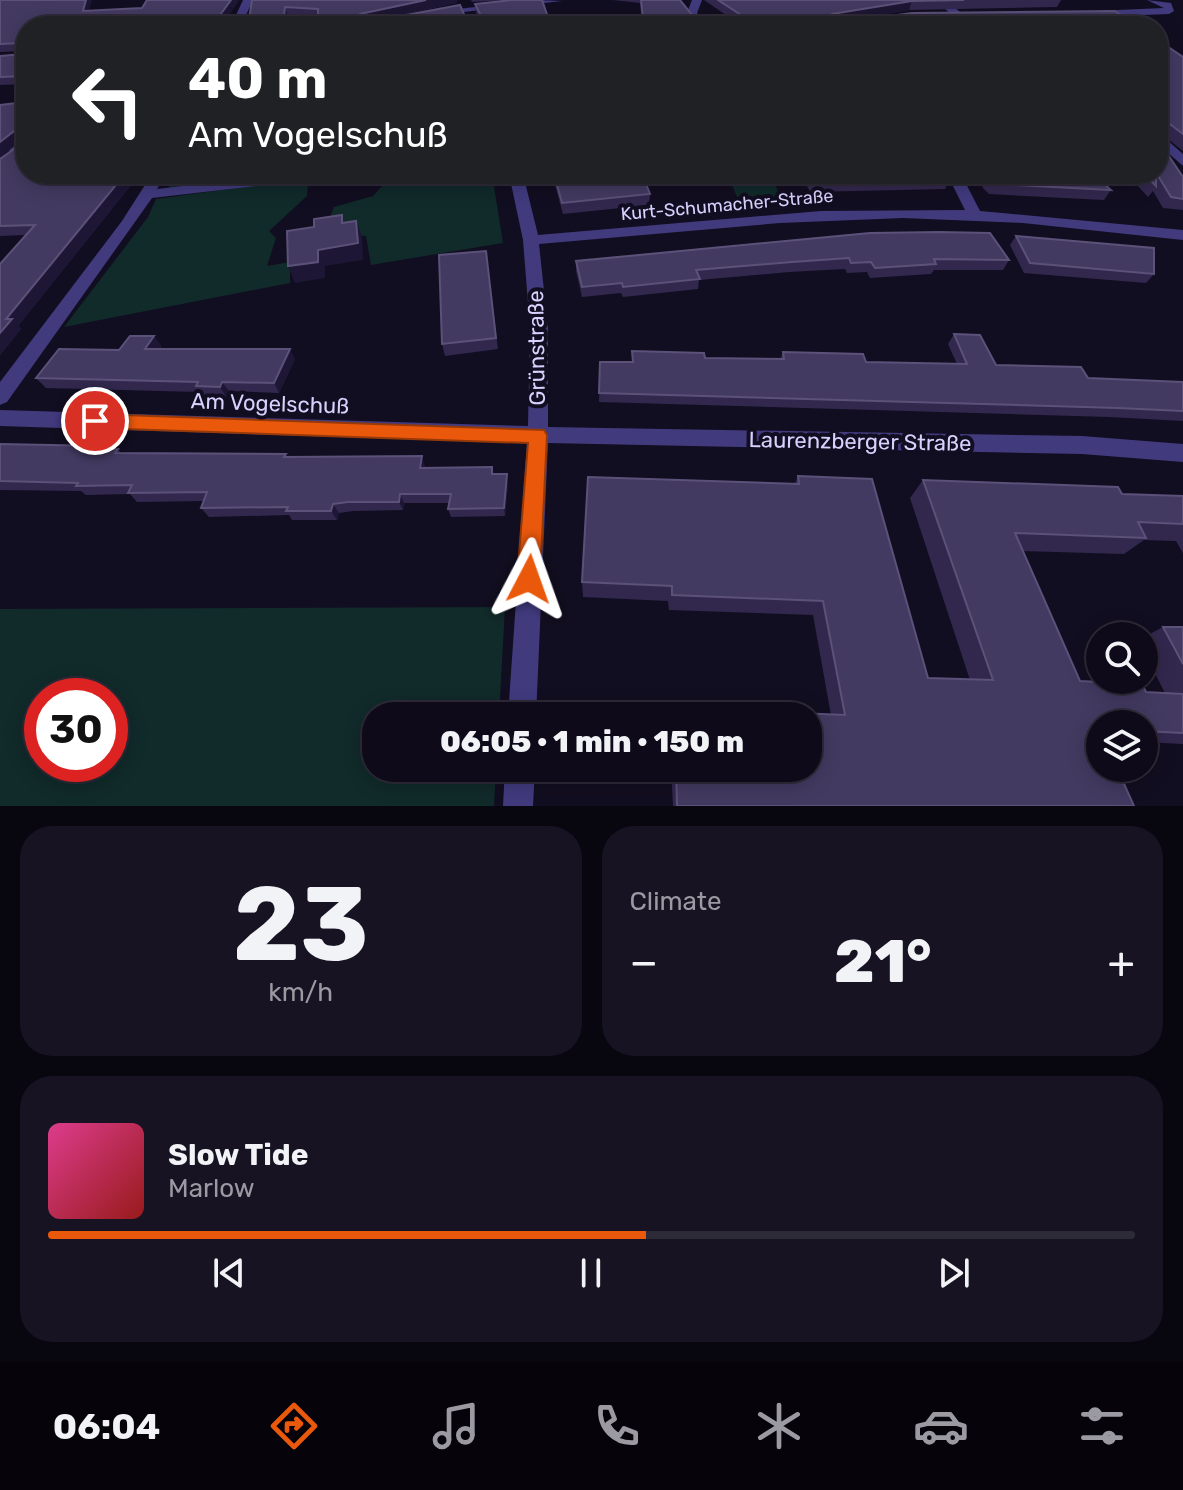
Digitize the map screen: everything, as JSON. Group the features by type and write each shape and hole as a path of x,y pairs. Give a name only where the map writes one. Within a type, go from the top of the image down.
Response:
{"street":[{"path":"939,0 959,15"},
{"path":"1083,14 1169,11 1168,5 1152,0"},
{"path":"422,15 466,8 557,1"},
{"path":"934,16 974,15"},
{"path":"1168,146 1183,162"},
{"path":"0,397 154,184"},
{"path":"149,194 236,184"},
{"name":"Grünstraße","path":"518,184 531,240 539,328 538,435 523,702"},
{"path":"959,184 975,215"},
{"name":"Kurt-Schumacher-Straße","path":"531,240 861,214 975,215 1096,224 1183,235"},
{"name":"Am Vogelschuß","path":"0,418 538,435"},
{"name":"Laurenzberger Straße","path":"538,435 1082,445 1183,453"},
{"path":"518,806 519,782"}],"green space":[{"path":"171,184 210,184 168,189"},
{"path":"264,184 308,184 307,196 269,231 276,238 267,266 290,262 290,283 64,327 148,217 156,199"},
{"path":"384,184 494,184 503,243 371,265 366,236 323,234 334,207 373,196"},
{"path":"732,184 775,184 782,200 740,205"},
{"path":"505,607 500,702 362,702 362,782 495,782 494,806 0,806 0,609"}],"building":[{"path":"0,0 86,0 83,11 142,8 147,0 231,0 219,16 16,16 16,43 0,44"},
{"path":"252,0 426,0 359,16 318,16 318,9 285,7 284,16 250,16"},
{"path":"512,0 542,0 548,16 481,16 475,4"},
{"path":"641,0 680,0 693,16 643,16"},
{"path":"718,0 964,0 912,1 830,16 743,16"},
{"path":"460,5 465,16 401,16"},
{"path":"1115,11 1122,16 890,16 912,13"},
{"path":"1168,47 1183,57 1183,134 1168,123"},
{"path":"16,55 16,76 0,77 0,56"},
{"path":"16,103 16,130 0,142 0,105"},
{"path":"16,148 16,184 117,184 6,319 12,319 0,333 0,264 35,225 0,226 0,159"},
{"path":"1168,155 1183,177 1183,199 1171,197 1163,184 1168,184"},
{"path":"557,184 646,184 650,194 562,203"},
{"path":"995,184 1104,184 1111,190"},
{"path":"342,215 342,223 356,221 358,243 318,250 318,262 288,266 287,231 314,227 314,219"},
{"path":"870,233 990,233 1009,260 934,259 936,264 875,268 871,262 851,263 849,258 696,270 700,279 623,287 622,283 582,287 576,261"},
{"path":"1016,236 1154,248 1154,274 1030,263"},
{"path":"486,251 496,338 442,344 439,255"},
{"path":"954,334 980,335 996,365 1081,367 1088,378 1183,382 1183,411 599,393 600,362 633,362 632,351 704,353 705,358 784,359 783,352 863,354 866,362 967,364"},
{"path":"130,336 154,336 145,349 290,349 274,383 222,382 220,387 196,386 198,382 36,378 59,349 119,350"},
{"path":"0,444 100,446 98,450 118,449 115,453 422,456 420,468 492,467 492,474 507,474 504,508 448,509 451,494 400,494 399,502 348,502 333,504 331,511 286,511 288,507 201,508 207,492 128,493 132,485 76,486 78,483 0,481"},
{"path":"798,476 872,479 928,678 993,680 923,480 1118,487 1122,494 1183,496 1183,524 1138,522 1146,538 1015,533 1080,681 1086,681 1086,694 1183,694 1183,733 1158,732 1158,710 1086,710 1086,782 1123,782 1134,806 677,806 676,782 822,782 822,714 845,715 823,601 672,595 672,586 582,582 588,477 799,484"},
{"path":"1163,627 1183,627 1183,664"}],"route":[{"path":"95,421 538,435 529,579"}]}
